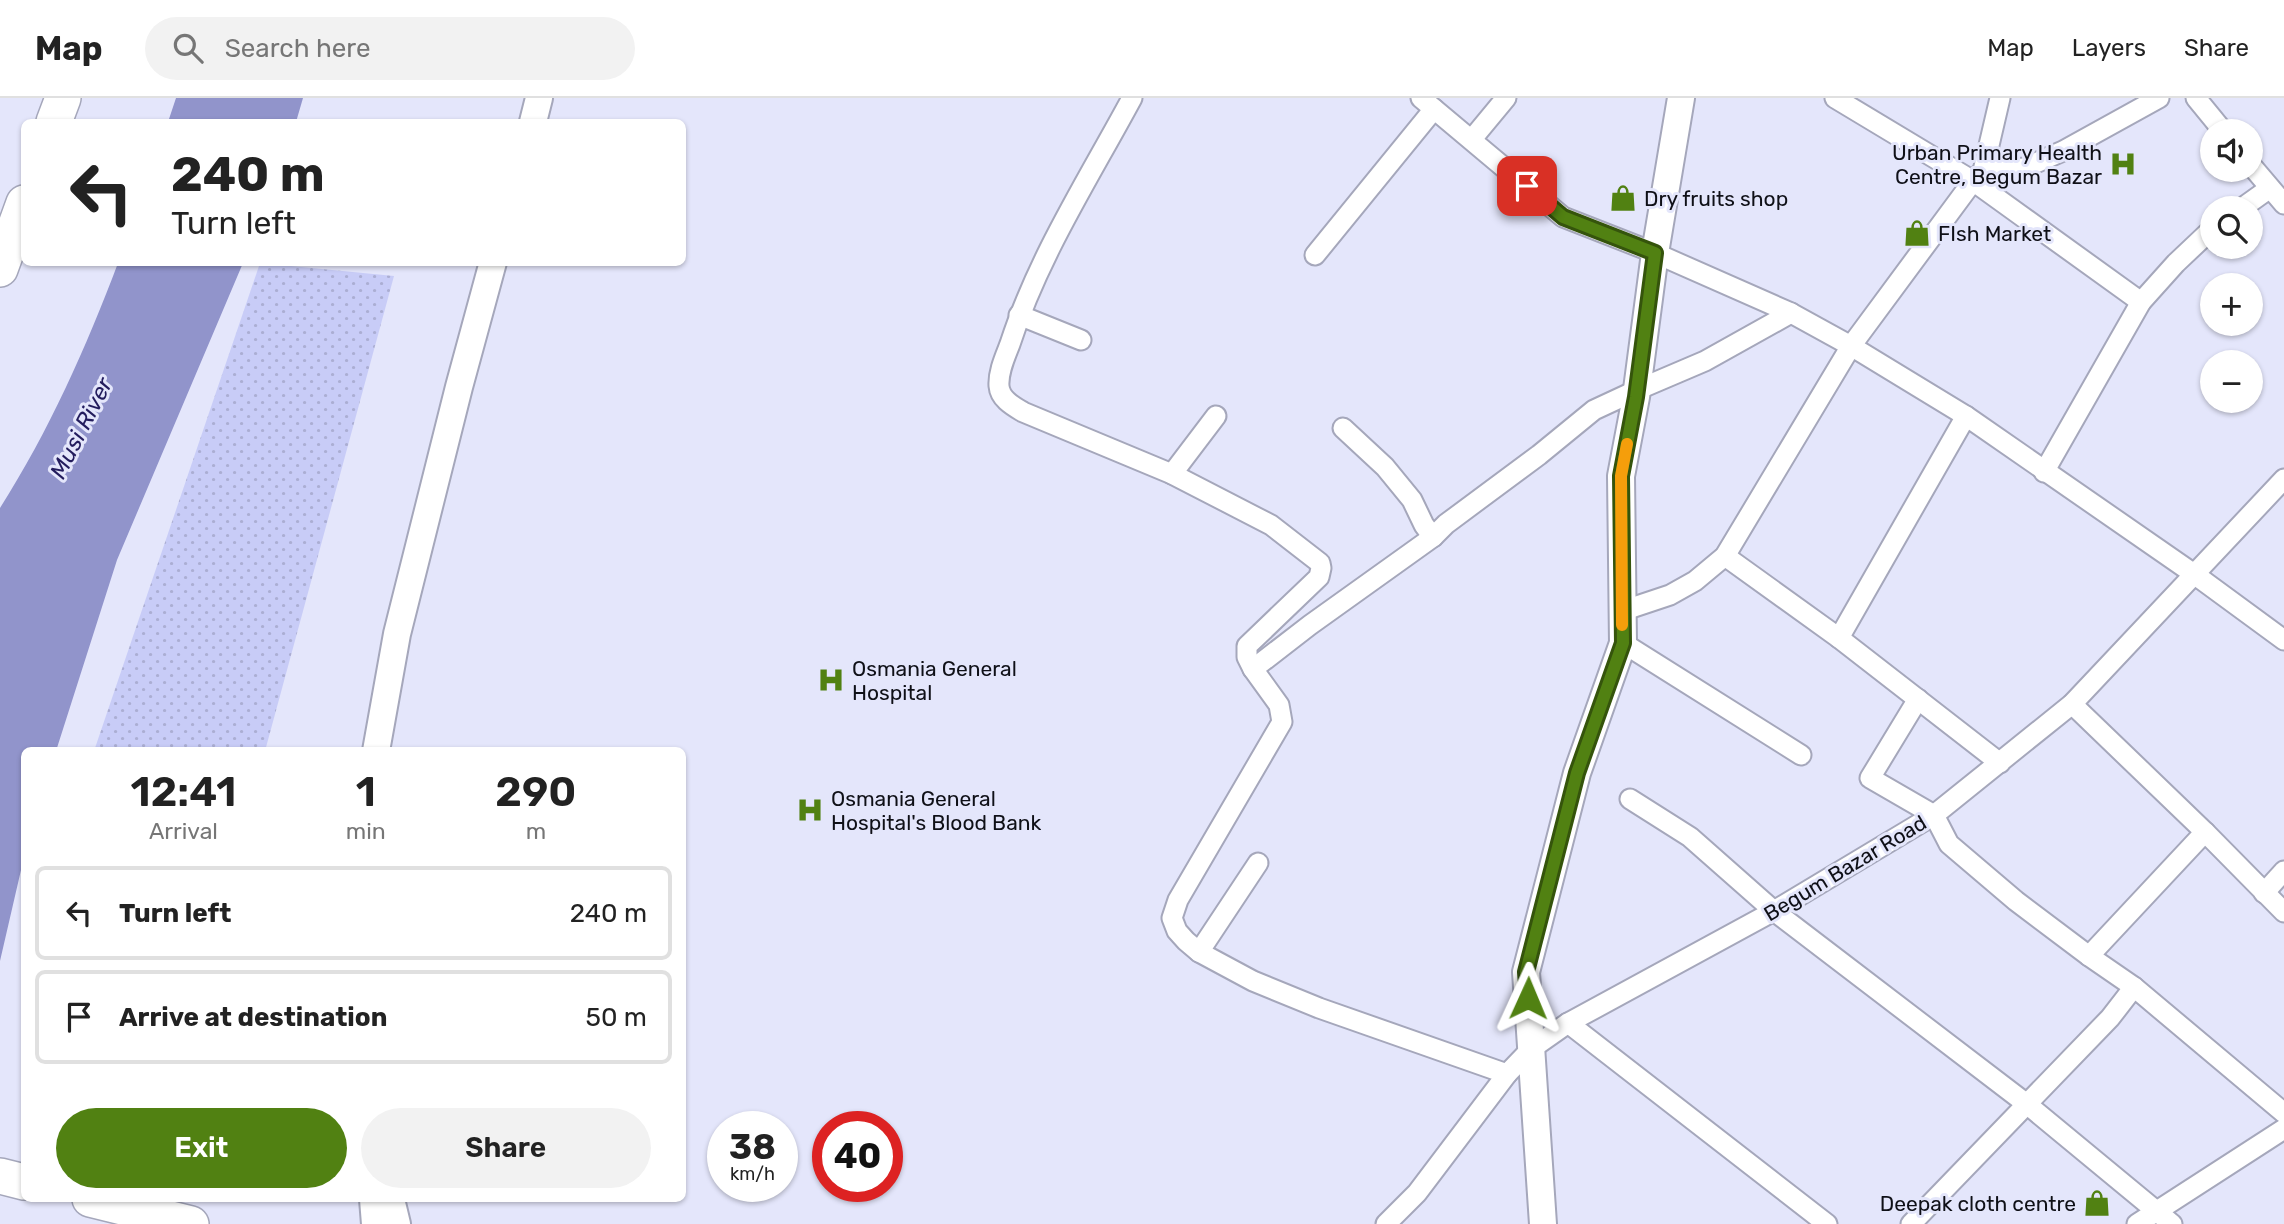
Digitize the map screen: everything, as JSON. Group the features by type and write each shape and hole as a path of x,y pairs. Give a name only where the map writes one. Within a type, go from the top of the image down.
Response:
{"highway":[{"path":"55,119 63,98"},
{"path":"0,269 21,211"},
{"path":"0,1176 21,1181"},
{"path":"102,1202 191,1224"}],"street":[{"path":"534,119 540,98"},
{"path":"1132,98 1046,257 1019,315 1000,374 999,388 1002,396 1023,412 1172,474 1272,525 1320,564 1321,568 1319,576 1247,646 1247,657 1279,705 1282,722 1178,900 1172,918 1177,931 1199,952 1253,981 1319,1008 1507,1074"},
{"path":"1472,139 1506,98"},
{"path":"1543,1224 1526,972 1577,773 1623,643 1621,476 1637,390 1655,253 1681,98"},
{"path":"1835,98 1978,176 2141,302"},
{"path":"1622,611 1670,595 1695,581 1724,556 1851,346 1978,176 2000,98"},
{"path":"1978,176 2024,167 2063,151 2160,98"},
{"path":"2196,98 2214,119"},
{"path":"1315,255 1428,103 1563,217 1655,253 1791,313 1851,346 1966,416 2194,574 2284,640"},
{"path":"2263,180 2284,204"},
{"path":"2259,196 2270,188"},
{"path":"2044,471 2141,302 2200,240"},
{"path":"377,747 397,634 458,387 492,266"},
{"path":"1253,669 1433,537 1446,524 1594,411 1705,361 1791,313"},
{"path":"1019,315 1081,340"},
{"path":"1172,474 1216,416"},
{"path":"1839,638 1966,416"},
{"path":"1343,428 1385,467 1412,500 1433,537"},
{"name":"Begum Bazar Road","path":"1386,1224 1417,1193 1507,1074 1531,1049 1568,1023 1774,911 1934,815 2072,704 2284,479"},
{"path":"1724,556 1839,638 2000,763"},
{"path":"1623,643 1801,755"},
{"path":"1918,699 1870,778 1934,815 1949,844 2016,901 2134,987 2284,1113"},
{"path":"2072,704 2284,912"},
{"path":"1630,799 1690,837 1774,911 2028,1105 2172,1224"},
{"path":"2089,956 2204,832"},
{"path":"1199,952 1258,863"},
{"path":"2264,892 2284,871"},
{"path":"1911,1224 2110,1018 2134,987"},
{"path":"1568,1023 1827,1224"},
{"path":"2137,1224 2284,1129"},
{"path":"373,1202 375,1224"},
{"path":"392,1202 397,1224"}],"shaded area":[{"path":"259,266 291,266 394,276 266,747 95,747"}],"water":[{"path":"176,98 303,98 297,119 169,119"},
{"name":"Musi River","path":"117,266 242,266 117,560 57,747 21,747 21,870 0,961 0,508 35,449 93,326"}],"slow traffic":[{"path":"1622,625 1621,476 1627,444"}],"place":[{"name":"Urban Primary Health Centre, Begum Bazar","path":"2123,164"},
{"name":"Dry fruits shop","path":"1623,198"},
{"name":"FIsh Market","path":"1917,233"},
{"name":"Osmania General Hospital","path":"831,680"},
{"name":"Osmania General Hospital's Blood Bank","path":"810,810"},
{"name":"Deepak cloth centre","path":"2097,1203"}],"route":[{"path":"1527,186 1563,217 1655,253 1636,397 1621,476 1623,643 1577,773 1526,972 1528,998"}]}
